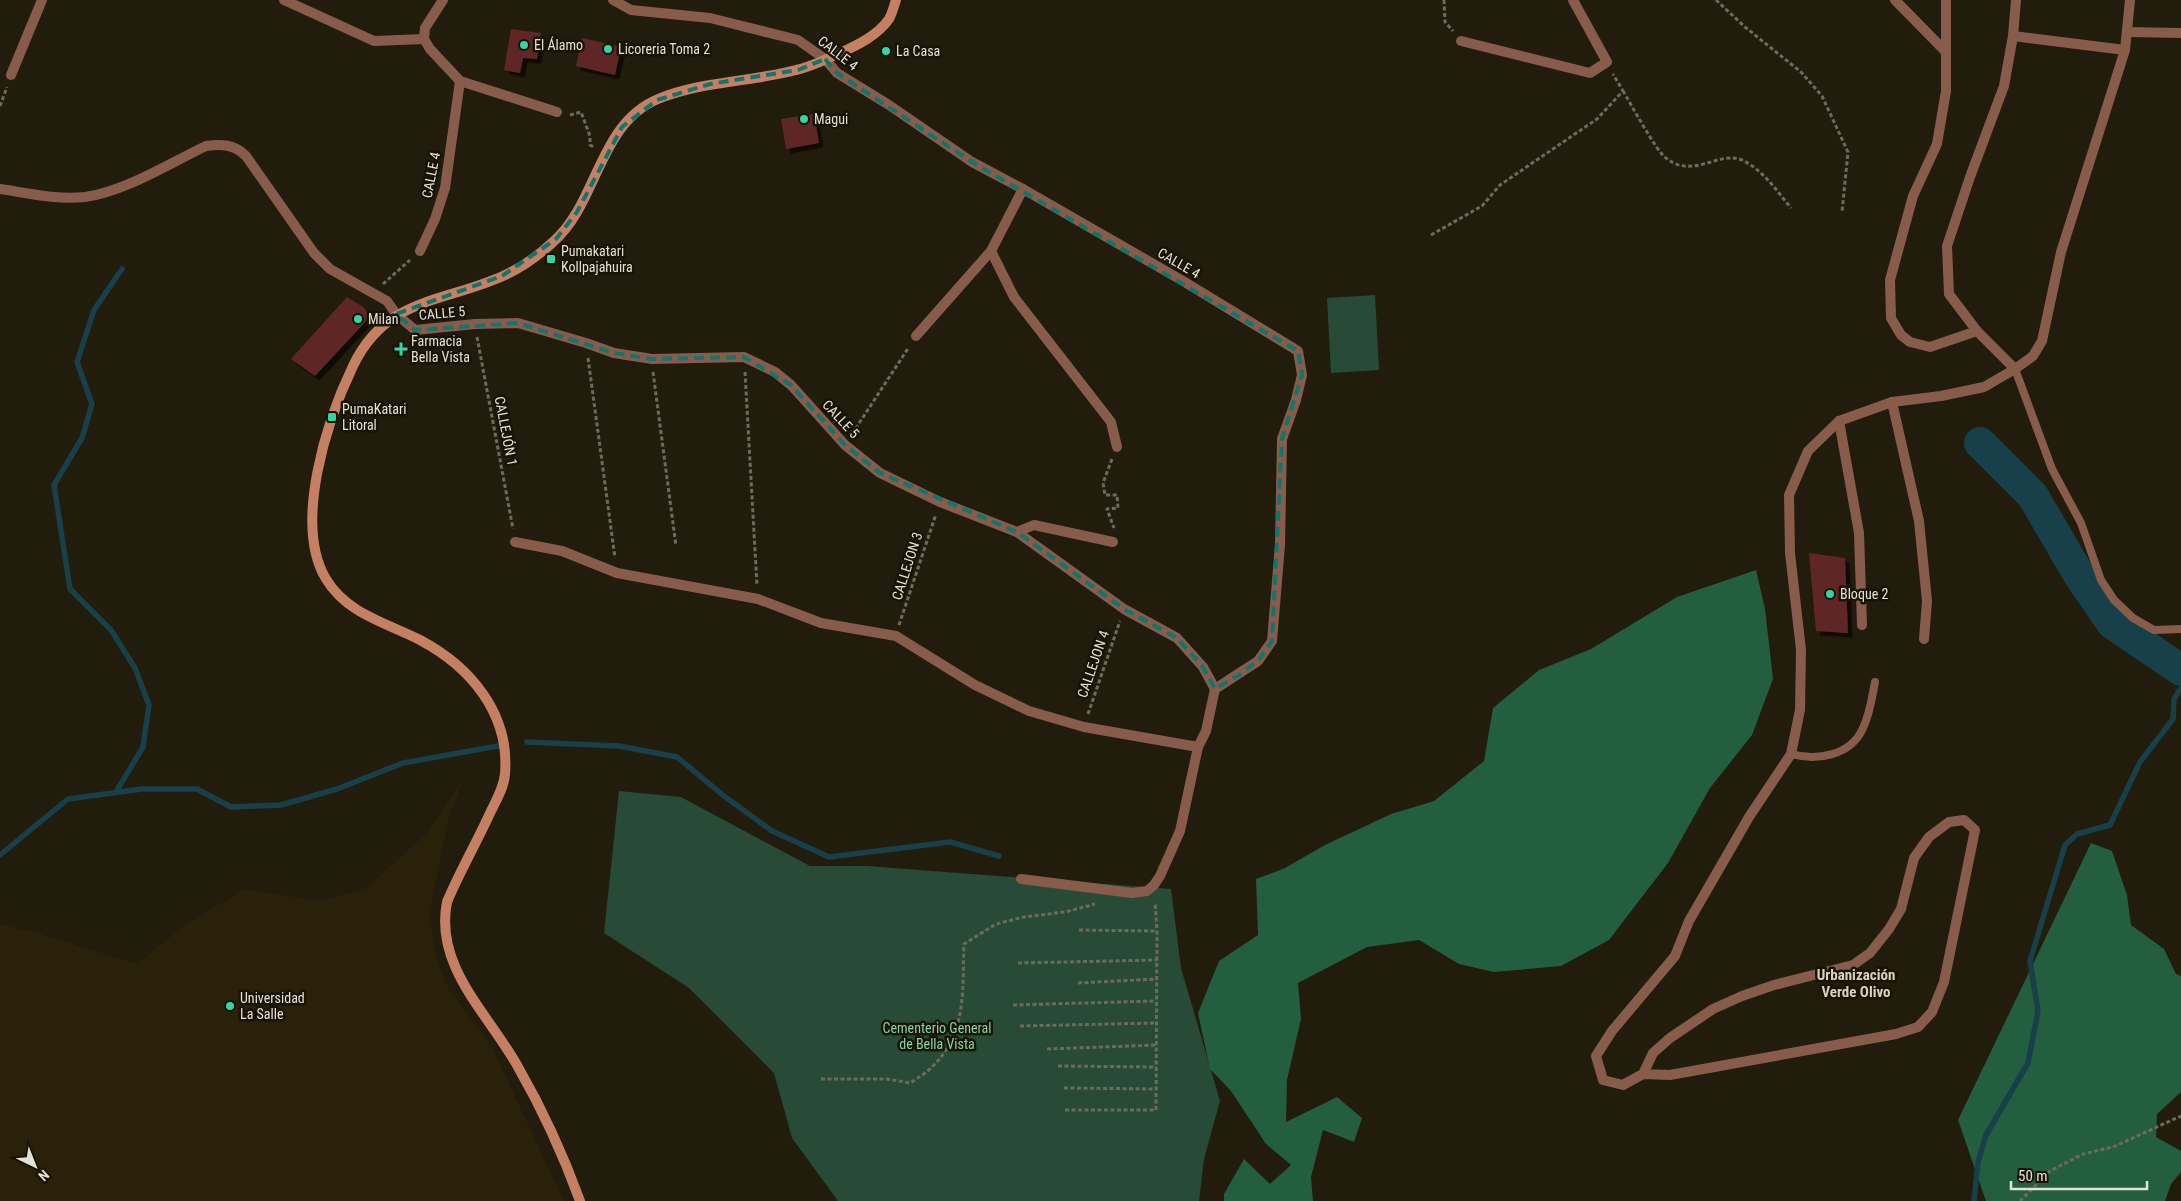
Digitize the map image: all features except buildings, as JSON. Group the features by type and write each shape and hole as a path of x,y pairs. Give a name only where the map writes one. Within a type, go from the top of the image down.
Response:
{"main road":[{"path":"580,1201 528,1084 503,1039 470,996 458,975 446,945 443,918 446,902 503,785 505,761 496,716 478,684 450,660 421,640 365,615 341,597 326,579 314,548 314,485 332,417 353,365 367,342 396,314 418,304 502,276 530,261 556,240 577,212 613,140 622,127 638,111 656,100 710,84 798,70 853,48 873,35 890,18 896,0"}],"street":[{"path":"11,74 42,0"},
{"path":"284,0 374,42 424,39"},
{"path":"443,0 425,28 424,39 430,49 460,81 557,112"},
{"name":"CALLE 4","path":"613,0 631,10 710,18 798,40 825,59 837,72 972,162 1023,189 1183,281 1298,351 1302,375 1296,400 1282,439 1280,545 1272,641 1258,661 1215,689"},
{"path":"1461,41 1590,73 1607,62 1573,0"},
{"path":"1894,0 1945,51"},
{"path":"1946,0 1946,90 1938,144 1913,196 1890,280 1891,318 1901,335 1910,342 1930,347 1977,331"},
{"path":"2015,369 1977,331 1949,294 1947,246 2004,86 2013,36 2016,0"},
{"path":"1643,1074 1653,1053 1670,1038 1713,1009 1774,985 1853,965 1870,952 1889,929 1901,909 1914,858 1929,837 1949,822 1964,820 1975,830 1944,982 1932,1012 1918,1027 1896,1034 1670,1075 1643,1074 1623,1085 1603,1080 1596,1056 1612,1031 1675,956 1689,921 1740,833 1791,754 1800,710 1801,650 1790,553 1789,495 1808,451 1839,421 1892,402 1941,396 1984,386 2015,369 2032,356 2042,341 2062,252 2126,50 2130,0"},
{"path":"2128,32 2181,33"},
{"path":"2013,36 2126,50"},
{"name":"CALLE 4","path":"420,251 436,219 445,188 460,81"},
{"name":"CALLE 5","path":"0,189 65,198 98,195 116,189 206,146 221,144 238,148 246,156 314,253 330,269 387,301 396,314 415,330 475,324 518,323 614,353 652,359 744,357 775,372 791,385 845,445 880,473 940,502 1017,532 1124,609 1177,638 1203,667 1215,689"},
{"path":"916,336 991,251 1023,189"},
{"path":"991,251 1014,297 1111,422 1117,447"},
{"path":"1892,402 1919,521 1927,601 1924,639"},
{"path":"1839,421 1859,533 1862,625"},
{"path":"1017,532 1034,524 1113,542"},
{"path":"515,542 562,551 617,573 758,599 821,623 896,636 975,685 1022,707 1084,727 1198,747"},
{"path":"1021,879 1132,893 1147,890 1154,885 1160,876 1180,831 1198,747 1206,731 1215,689"}],"lane":[{"path":"2015,369 2052,468 2081,522 2101,580 2114,600 2133,618 2154,630 2181,629"},
{"path":"1791,754 1801,757 1820,757 1849,746 1862,730 1875,682"}],"path":[{"path":"1444,0 1445,22 1461,41"},
{"path":"1716,0 1745,28 1801,72 1822,96 1848,152 1842,212"},
{"path":"1607,62 1664,158 1677,165 1695,166 1726,158 1742,160 1765,177 1791,208"},
{"path":"0,106 11,74"},
{"path":"1431,236 1482,206 1500,185 1597,119 1623,91"},
{"path":"581,112 590,136 590,145 594,147"},
{"path":"373,293 420,251"},
{"name":"CALLEJÓN 1","path":"475,324 515,542"},
{"path":"845,445 916,336"},
{"path":"586,343 617,573"},
{"path":"744,357 758,599"},
{"path":"652,359 676,546"},
{"path":"1113,542 1116,536 1107,509 1118,508 1117,495 1105,494 1103,483 1117,447"},
{"name":"CALLEJON 3","path":"896,636 940,502"},
{"name":"CALLEJON 4","path":"1084,727 1124,609"},
{"path":"1065,1110 1156,1110 1157,930 1154,885"},
{"path":"821,1079 887,1079 910,1083 932,1067 957,1030 960,1018 964,944 996,924 1024,917 1065,912 1103,901"},
{"path":"1079,930 1157,930"},
{"path":"1018,963 1157,960"},
{"path":"1078,983 1157,979"},
{"path":"1013,1005 1156,1001"},
{"path":"1020,1026 1156,1022"},
{"path":"1047,1049 1156,1045"},
{"path":"1058,1066 1156,1067"},
{"path":"1064,1088 1156,1089"},
{"path":"2020,1201 2050,1171 2083,1154 2113,1147 2181,1116"}],"highlighted area":[{"path":"825,59 837,73 972,162 1298,351 1302,375 1282,439 1272,641 1258,661 1215,689 1203,667 1177,638 1124,609 1017,532 880,473 845,445 791,385 744,357 652,359 614,353 518,323 415,330 396,314 502,276 556,239 577,212 622,127 657,100 710,84 798,70"}],"shaded area":[{"name":"Universidad La Salle","path":"464,778 449,817 429,915 436,956 448,988 493,1049 564,1201 0,1201 0,924 38,933 137,964 187,923 245,889 321,901 366,888 427,833"}],"green space":[{"path":"1375,295 1379,370 1331,373 1327,298"},
{"path":"1756,570 1765,609 1773,679 1752,735 1710,788 1668,863 1609,940 1561,966 1494,972 1459,964 1419,940 1367,947 1298,983 1301,1019 1287,1080 1286,1122 1337,1097 1362,1118 1354,1142 1323,1130 1311,1177 1313,1201 1224,1201 1224,1194 1244,1159 1270,1184 1291,1165 1266,1144 1231,1091 1210,1069 1198,1013 1219,961 1258,935 1256,879 1285,868 1325,845 1391,814 1434,801 1484,761 1493,708 1539,670 1591,649 1677,597"},
{"name":"Cementerio General de Bella Vista","path":"619,791 681,797 810,866 867,866 1171,889 1181,968 1220,1101 1204,1159 1199,1201 838,1201 792,1138 774,1073 689,988 604,933"},
{"path":"2091,843 2112,851 2127,895 2131,925 2164,949 2176,974 2181,976 2181,1092 2157,1114 2156,1137 2181,1151 2181,1172 2171,1184 2165,1201 1986,1201 1958,1120"}],"waterway":[{"path":"116,792 143,747 149,705 135,668 111,630 70,589 54,485 82,438 92,404 77,362 94,310 122,269"},
{"path":"1980,443 2033,496 2079,575 2112,623 2181,670"},
{"path":"1974,1201 1978,1162 1986,1135 2028,1063 2038,1011 2030,961 2065,845 2077,834 2110,825 2140,762 2173,719 2174,699 2181,688"},
{"path":"527,742 619,746 677,757 724,796 772,831 829,857 950,842 999,856"},
{"path":"0,855 68,799 142,789 197,789 231,807 281,805 337,789 403,763 498,746"}],"place":[{"name":"El Álamo","path":"524,45"},
{"name":"Licoreria Toma 2","path":"608,49"},
{"name":"La Casa","path":"886,51"},
{"name":"Magui","path":"804,119"},
{"name":"Pumakatari Kollpajahuira","path":"551,259"},
{"name":"Milan","path":"358,319"},
{"name":"Farmacia Bella Vista","path":"401,349"},
{"name":"PumaKatari Litoral","path":"332,417"},
{"name":"Bloque 2","path":"1830,594"},
{"name":"Universidad La Salle","path":"230,1006"}],"district":[{"name":"Urbanización Verde Olivo","path":"1856,984"}]}
